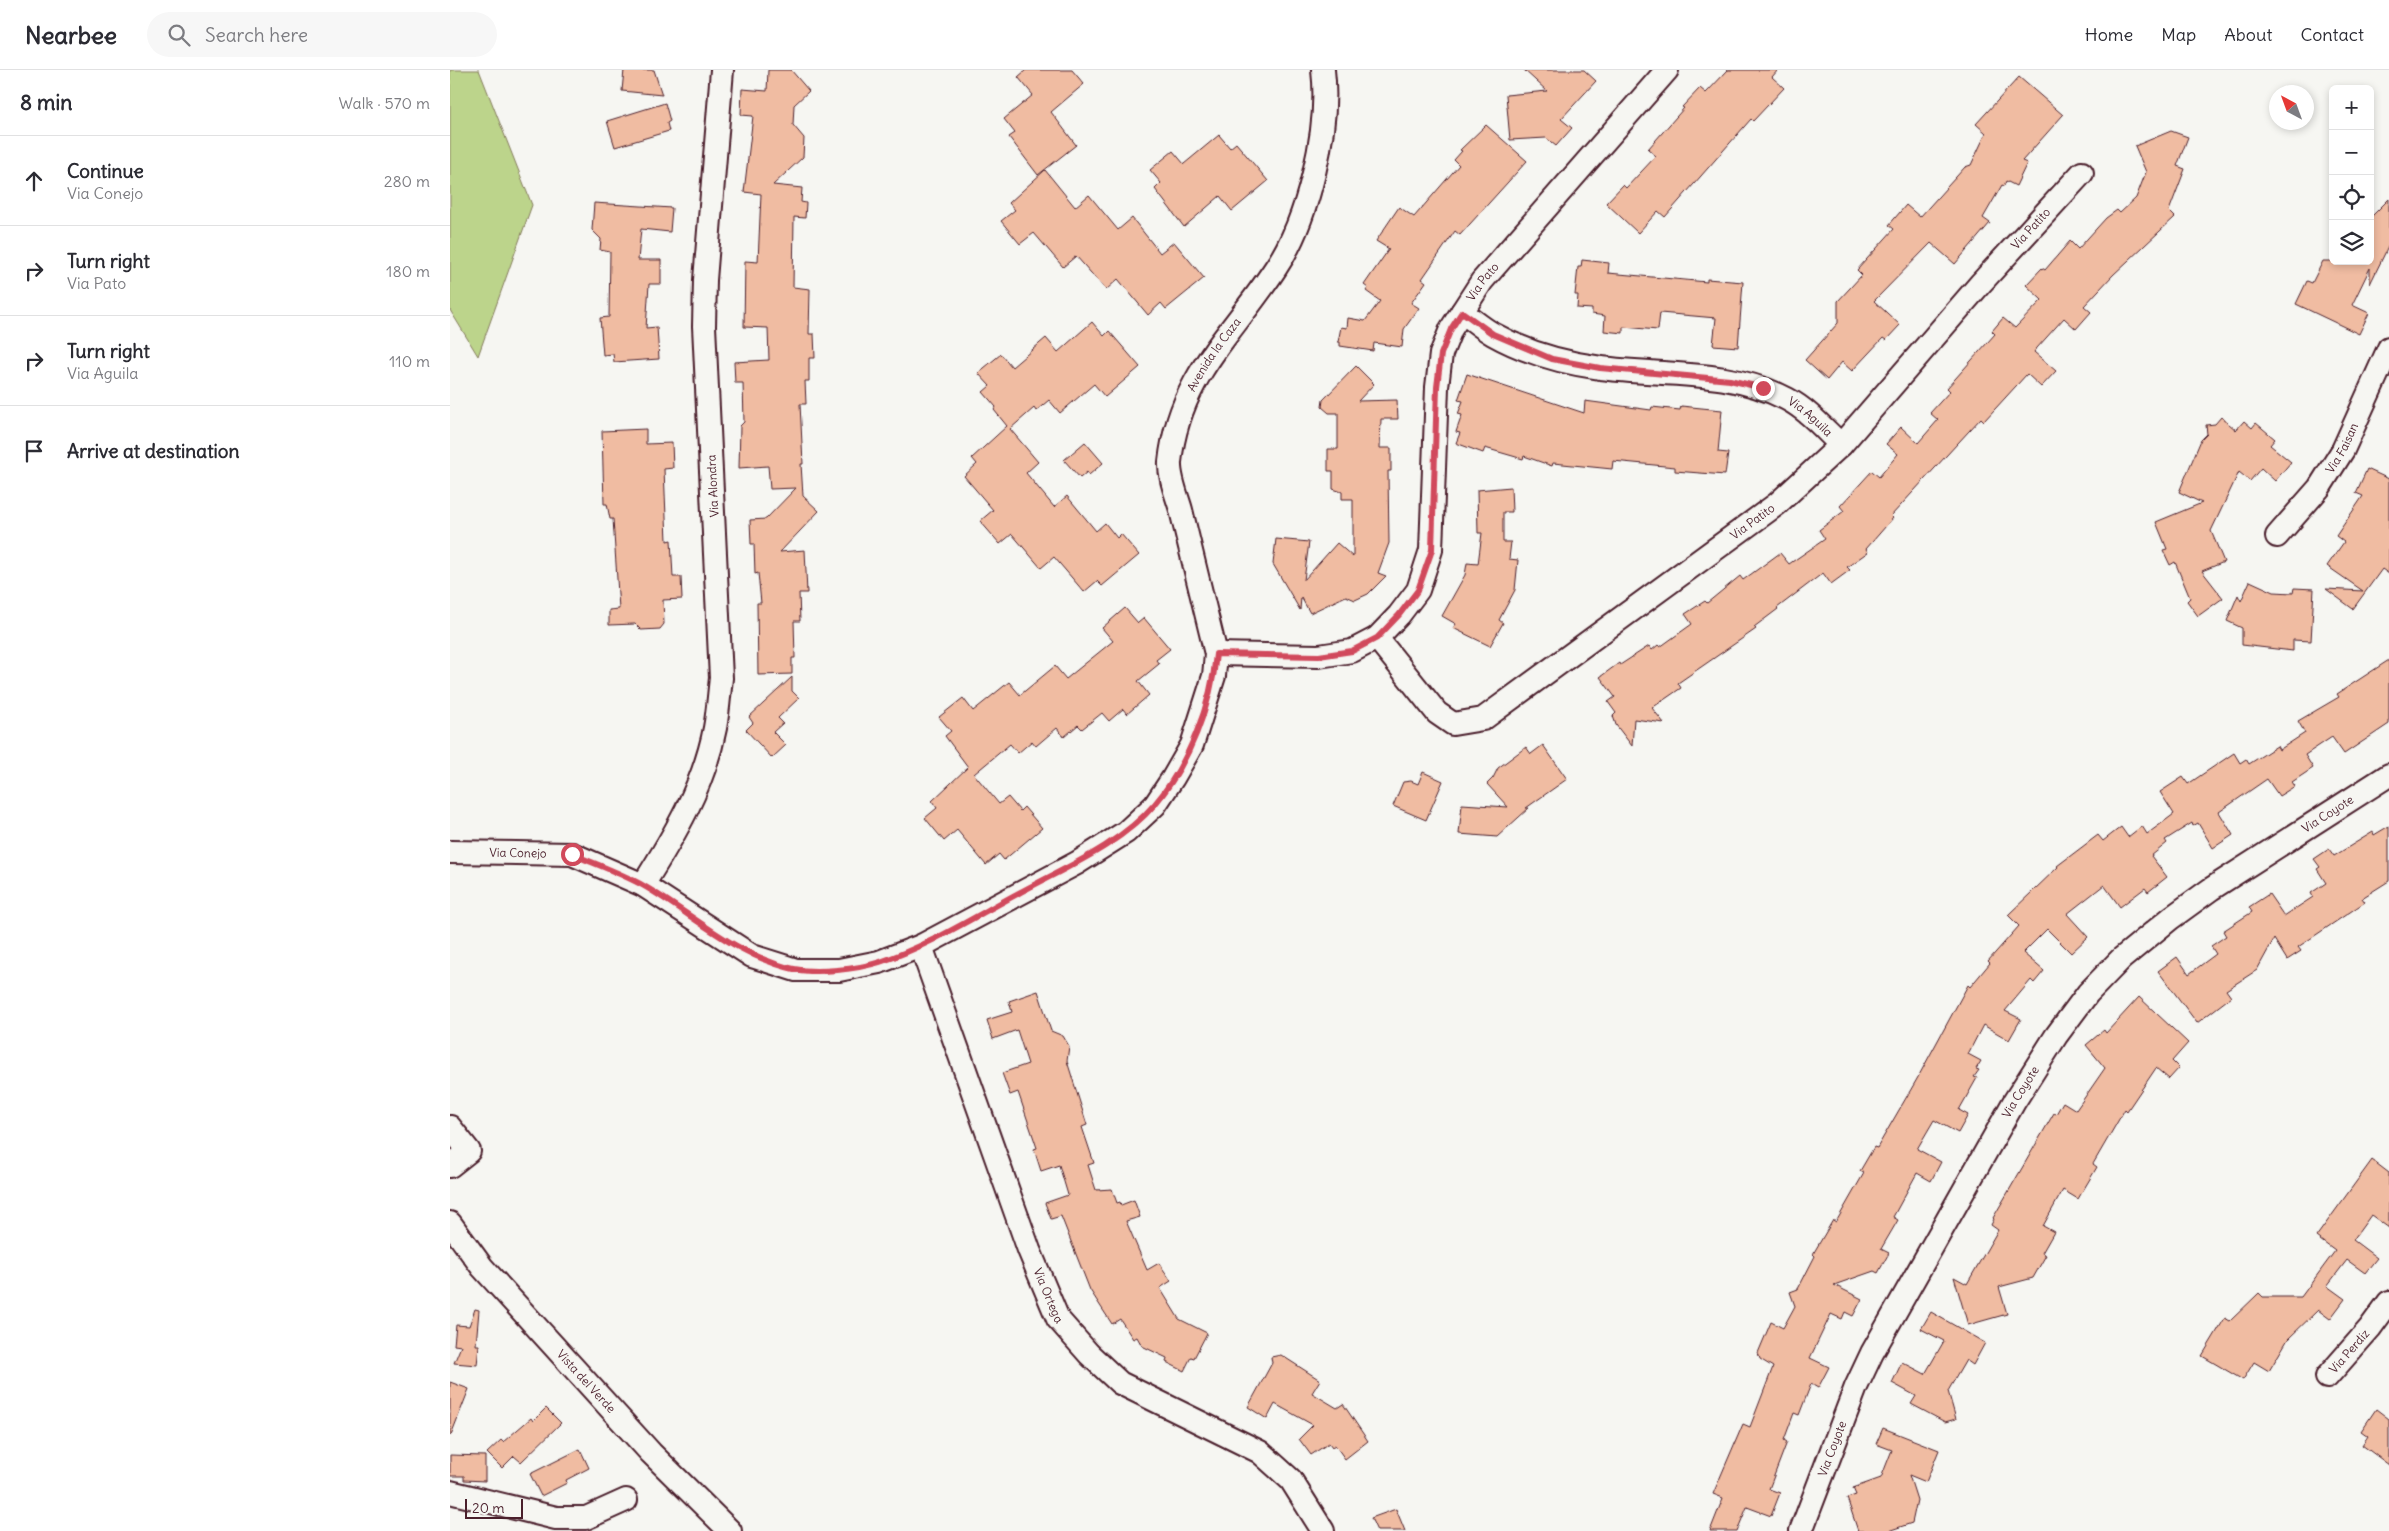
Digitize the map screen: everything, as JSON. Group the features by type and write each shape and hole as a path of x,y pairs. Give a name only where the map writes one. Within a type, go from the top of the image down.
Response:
{"street":[{"name":"Via Alondra","path":"643,885 670,842 692,798 714,729 721,678 704,326 705,280 722,70"},
{"name":"Avenida la Caza","path":"1216,654 1170,465 1175,427 1192,385 1225,336 1276,268 1300,218 1323,133 1323,70"},
{"name":"Via Pato","path":"1216,654 1319,656 1352,651 1377,638 1399,615 1418,590 1432,550 1437,387 1441,354 1451,329 1482,281 1667,70"},
{"name":"Via Patito","path":"1377,638 1437,713 1453,724 1483,720 1777,504 1841,445 1980,283 2082,173"},
{"name":"Via Aguila","path":"1462,312 1493,334 1552,359 1600,368 1730,380 1763,388 1788,399 1814,418 1841,445"},
{"name":"Via Faisan","path":"2277,536 2319,488 2343,450 2389,348"},
{"name":"Via Conejo","path":"450,852 572,854 643,885 752,956 796,970 839,970 879,962 921,946 1077,863 1126,832 1155,805 1192,745 1214,676 1216,654"},
{"name":"Via Coyote","path":"1801,1531 1856,1387 1890,1318 2014,1102 2056,1036 2088,993 2121,959 2171,918 2389,775"},
{"name":"Via Ortega","path":"921,946 1029,1250 1058,1319 1089,1354 1120,1383 1260,1452 1292,1480 1323,1531"},
{"path":"450,1127 469,1151 450,1166"},
{"name":"Vista del Verde","path":"450,1223 482,1267 631,1431 730,1531"},
{"name":"Via Perdiz","path":"2327,1377 2370,1328 2389,1302"},
{"path":"450,1492 556,1518 586,1518 626,1500"}],"green space":[{"path":"450,70 479,70 532,205 478,356 450,310"}],"building":[{"path":"624,70 654,70 662,95 622,91"},
{"path":"768,70 791,70 809,91 794,105 793,125 804,138 803,157 773,185 802,188 801,202 806,203 805,218 794,217 793,287 810,289 809,334 814,334 815,358 809,358 809,381 805,381 806,404 800,404 803,464 801,464 803,496 819,511 780,552 805,550 807,593 799,593 800,621 794,621 795,658 792,658 792,674 758,675 757,603 761,603 758,573 755,574 754,544 751,544 750,520 766,519 796,488 770,489 768,466 739,468 740,426 744,422 743,383 735,383 734,362 769,360 768,328 744,327 745,261 758,262 761,194 744,192 753,116 741,115 742,89 767,91"},
{"path":"1026,70 1072,70 1084,84 1051,112 1076,145 1038,175 1009,137 1015,133 1004,119 1033,95 1018,77"},
{"path":"1524,70 1584,70 1596,81 1561,119 1572,128 1556,146 1546,138 1510,140 1506,95 1547,91"},
{"path":"1728,70 1778,70 1772,77 1784,88 1753,121 1751,119 1665,217 1658,211 1638,233 1606,203 1623,185 1626,188 1656,156 1648,149 1684,108 1682,107 1700,88 1706,93"},
{"path":"2019,77 2063,115 2022,161 2027,163 2016,186 2006,181 2004,186 2002,185 1983,218 1990,223 1955,264 1931,243 1874,301 1900,325 1886,340 1883,338 1852,371 1842,362 1827,380 1805,360 1838,323 1838,301 1862,275 1857,270 1894,229 1889,225 1906,205 1920,217 1965,167 1971,165 1986,133 1976,124"},
{"path":"665,103 670,121 667,123 669,131 615,147 607,121"},
{"path":"1486,125 1527,161 1460,235 1455,231 1422,279 1426,282 1411,303 1419,308 1404,329 1402,347 1374,343 1373,351 1340,346 1340,342 1338,342 1341,327 1347,328 1348,318 1365,321 1380,301 1366,291 1368,288 1364,285 1389,249 1376,241 1399,207 1414,217 1459,165 1454,160 1462,151 1460,150"},
{"path":"2171,131 2188,137 2177,166 2185,169 2169,211 2175,217 2113,275 2084,306 2091,312 2076,329 2064,318 2037,348 2034,352 2056,371 2041,387 2027,374 1984,421 1981,418 1891,516 1893,518 1866,549 1868,552 1847,567 1850,570 1831,584 1823,573 1754,627 1756,629 1678,683 1681,688 1652,708 1664,723 1634,719 1632,746 1616,725 1613,716 1616,713 1608,702 1615,697 1600,677 1619,663 1620,665 1649,646 1652,650 1658,645 1660,647 1692,624 1685,614 1705,601 1707,603 1740,576 1743,580 1780,553 1789,564 1825,539 1819,530 1844,511 1840,506 1872,471 1879,477 1898,454 1886,444 1901,427 1918,443 1938,420 1930,413 1950,391 1947,388 1995,334 1992,331 2003,318 2015,328 2042,300 2026,285 2042,268 2045,270 2070,241 2078,249 2106,218 2117,210 2120,213 2136,198 2146,172 2135,146"},
{"path":"1219,135 1230,148 1236,143 1268,181 1232,211 1220,196 1184,227 1155,189 1161,183 1150,170 1173,151 1184,164"},
{"path":"1045,170 1075,207 1089,195 1118,230 1132,218 1160,253 1174,242 1204,278 1166,309 1161,303 1148,315 1118,279 1106,290 1076,256 1063,267 1034,233 1020,244 1001,221 1015,210 1009,203"},
{"path":"2389,199 2389,245 2370,284 2370,268 2352,305 2369,313 2359,334 2296,304 2307,281 2312,283 2323,261 2329,261 2329,265 2374,265 2374,214"},
{"path":"594,203 672,208 670,232 641,229 638,260 661,260 661,284 649,284 646,328 657,327 659,359 614,362 613,354 603,355 600,318 609,317 610,252 600,250 601,239 592,230"},
{"path":"1582,260 1609,263 1608,273 1707,282 1707,279 1743,282 1738,347 1713,345 1716,318 1660,313 1658,330 1623,327 1623,333 1604,331 1605,316 1592,314 1592,309 1577,308 1578,295 1575,295 1578,267 1581,267"},
{"path":"1092,322 1104,336 1109,331 1140,367 1105,397 1094,384 1060,413 1049,400 1036,411 1034,408 1010,429 1038,462 1026,473 1054,507 1067,496 1096,531 1105,523 1117,538 1121,534 1139,555 1102,586 1097,581 1084,592 1054,557 1041,568 1012,534 1000,544 980,521 993,510 964,476 977,464 972,458 1007,426 994,410 996,407 983,392 990,386 978,373 1001,354 1012,367 1046,338 1058,352"},
{"path":"1356,366 1374,384 1358,401 1397,400 1398,419 1381,419 1380,448 1391,448 1391,471 1388,471 1389,543 1378,573 1386,576 1368,594 1355,600 1346,596 1310,613 1301,597 1300,610 1273,564 1276,539 1309,542 1304,580 1337,543 1353,557 1353,499 1342,499 1342,492 1333,489 1333,471 1328,471 1328,449 1338,449 1338,413 1329,413 1322,407 1323,400"},
{"path":"1467,374 1584,413 1585,401 1651,410 1652,407 1680,410 1681,406 1722,410 1718,452 1728,453 1725,475 1675,471 1675,467 1613,461 1612,469 1553,463 1552,466 1524,456 1523,459 1485,448 1483,453 1456,443 1460,433 1456,432 1462,415 1458,414 1463,401 1458,400"},
{"path":"2221,417 2236,430 2244,421 2252,428 2256,423 2275,439 2270,445 2291,462 2275,481 2261,468 2250,481 2239,472 2211,531 2224,562 2202,571 2223,598 2198,616 2187,601 2190,598 2175,562 2170,565 2163,550 2167,549 2156,522 2202,503 2179,492 2201,440 2207,434 2206,425 2215,424"},
{"path":"646,429 646,444 672,443 673,468 664,469 667,541 671,540 673,577 681,577 682,599 663,600 664,624 660,629 641,630 635,624 609,625 609,610 619,609 613,519 610,519 607,504 604,504 602,431"},
{"path":"1085,442 1103,463 1089,475 1087,472 1080,478 1064,460"},
{"path":"2367,469 2389,479 2389,574 2382,569 2353,609 2326,589 2363,591 2327,566 2344,542 2336,536 2363,496 2356,493"},
{"path":"1511,487 1512,512 1503,512 1503,542 1511,542 1509,559 1518,560 1515,590 1499,620 1503,623 1490,646 1453,628 1456,624 1442,616 1465,575 1467,563 1478,564 1482,533 1478,533 1477,490"},
{"path":"2250,581 2274,592 2293,593 2294,588 2314,589 2311,641 2293,640 2293,651 2242,645 2242,628 2227,621 2238,595 2241,601"},
{"path":"1125,608 1138,623 1144,618 1170,649 1156,660 1159,664 1138,681 1149,695 1127,714 1123,709 1109,721 1102,713 1082,729 1078,725 1064,737 1057,728 1036,746 1032,741 1018,753 1010,744 974,774 999,804 1008,797 1020,811 1024,807 1042,828 1004,860 999,854 986,865 957,830 944,841 925,818 937,808 932,801 968,767 945,736 951,731 939,717 963,698 973,711 1009,682 1020,695 1055,666 1066,679 1113,641 1102,628"},
{"path":"2389,660 2389,724 2344,754 2332,737 2305,755 2313,768 2292,782 2295,786 2279,796 2267,779 2219,812 2233,835 2213,848 2198,823 2193,826 2192,823 2165,840 2167,843 2151,856 2167,877 2148,892 2145,888 2120,907 2104,885 2067,914 2088,937 2071,953 2047,929 2023,953 2044,971 2034,983 2031,980 2005,1011 2021,1019 2009,1040 1983,1025 1968,1054 1981,1061 1976,1069 1979,1070 1974,1077 1977,1078 1959,1110 1968,1115 1958,1133 1934,1120 1917,1149 1941,1162 1931,1181 1917,1173 1893,1217 1898,1220 1881,1249 1889,1253 1878,1273 1874,1271 1834,1285 1862,1299 1853,1316 1845,1312 1842,1319 1831,1314 1810,1358 1829,1367 1818,1388 1811,1384 1799,1415 1794,1413 1784,1440 1787,1442 1769,1489 1780,1493 1771,1516 1747,1507 1737,1531 1710,1531 1723,1498 1713,1494 1743,1424 1750,1427 1773,1367 1760,1359 1758,1353 1771,1322 1783,1328 1795,1306 1790,1292 1798,1289 1815,1256 1813,1254 1833,1220 1836,1222 1864,1173 1860,1171 1874,1147 1877,1148 1968,985 1970,987 1990,963 1988,961 2019,926 2008,915 2057,866 2098,835 2103,841 2121,827 2128,837 2142,826 2147,834 2174,814 2160,792 2183,777 2188,784 2234,753 2240,763 2246,759 2249,764 2277,746 2279,750 2305,733 2298,721 2339,697 2337,694"},
{"path":"792,677 792,691 799,698 778,718 783,723 773,732 786,745 772,758 746,730 753,723 749,717"},
{"path":"1543,745 1567,779 1526,808 1529,808 1497,837 1459,834 1462,804 1508,807 1487,784 1493,778 1498,768 1526,747 1531,754"},
{"path":"1423,772 1443,781 1426,820 1393,806 1403,782 1411,781 1418,784"},
{"path":"2389,826 2389,881 2362,898 2365,902 2298,947 2301,951 2287,960 2274,939 2257,970 2226,990 2231,997 2197,1023 2158,971 2177,957 2189,974 2216,954 2211,946 2226,936 2223,931 2252,912 2249,907 2269,894 2284,916 2313,897 2311,893 2326,883 2317,869 2320,867 2314,859 2329,849 2334,856 2373,832 2374,835"},
{"path":"1038,991 1051,1031 1063,1036 1069,1046 1067,1061 1087,1125 1082,1127 1094,1163 1088,1165 1096,1190 1112,1189 1117,1203 1120,1202 1121,1205 1134,1200 1140,1217 1126,1221 1147,1270 1159,1263 1171,1281 1160,1288 1179,1319 1207,1333 1194,1358 1191,1357 1184,1371 1166,1362 1167,1358 1142,1346 1137,1337 1133,1339 1120,1319 1112,1324 1090,1290 1061,1216 1051,1219 1045,1203 1068,1195 1059,1165 1041,1171 1034,1149 1037,1148 1018,1092 1010,1095 1002,1073 1028,1064 1017,1030 993,1039 987,1020 1012,1012 1009,1001"},
{"path":"2139,997 2188,1043 2172,1061 2179,1068 2169,1079 2156,1068 2127,1111 2125,1109 2093,1164 2097,1167 2078,1199 2063,1190 2043,1226 2054,1232 2042,1253 2046,1255 2033,1278 1999,1287 2007,1314 1968,1325 1954,1277 1967,1284 1998,1230 1991,1225 1993,1218 2054,1113 2056,1114 2063,1102 2076,1110 2105,1068 2086,1045 2104,1030 2106,1033"},
{"path":"2372,1160 2389,1173 2389,1228 2371,1215 2353,1240 2377,1258 2365,1273 2347,1260 2327,1286 2345,1299 2330,1319 2318,1310 2288,1339 2269,1371 2254,1362 2243,1380 2202,1356 2225,1318 2230,1321 2259,1293 2263,1297 2301,1297 2335,1251 2316,1237"},
{"path":"475,1309 479,1310 476,1345 479,1345 477,1365 454,1363 461,1346 454,1345 456,1325 469,1326"},
{"path":"1931,1312 1985,1343 1973,1365 1966,1360 1948,1391 1956,1419 1945,1422 1911,1404 1916,1396 1892,1383 1902,1362 1925,1374 1944,1341 1921,1329"},
{"path":"1281,1355 1320,1380 1312,1393 1337,1408 1343,1404 1368,1441 1345,1459 1335,1445 1332,1447 1329,1443 1311,1455 1299,1439 1313,1425 1275,1404 1267,1419 1248,1407 1272,1363 1271,1357"},
{"path":"450,1382 469,1389 451,1435 450,1435"},
{"path":"546,1408 561,1423 521,1462 514,1456 502,1468 487,1453 531,1418 533,1421"},
{"path":"2376,1409 2389,1419 2389,1465 2362,1445 2368,1436 2361,1431"},
{"path":"1883,1428 1939,1450 1926,1482 1909,1475 1917,1500 1912,1523 1888,1531 1858,1531 1847,1498 1856,1495 1853,1488 1881,1478 1892,1450 1876,1444"},
{"path":"580,1449 589,1468 566,1480 567,1483 541,1496 530,1474"},
{"path":"450,1455 485,1456 485,1481 464,1480 464,1476 450,1476"},
{"path":"1396,1509 1405,1531 1377,1531 1371,1518"}],"route":[{"path":"572,854 643,885 752,956 796,970 839,970 879,962 921,946 1077,863 1126,832 1155,805 1192,745 1214,676 1216,654 1319,656 1352,651 1377,638 1399,615 1418,590 1432,550 1437,387 1441,354 1451,329 1462,312 1493,334 1552,359 1600,368 1730,380 1763,388"}]}
